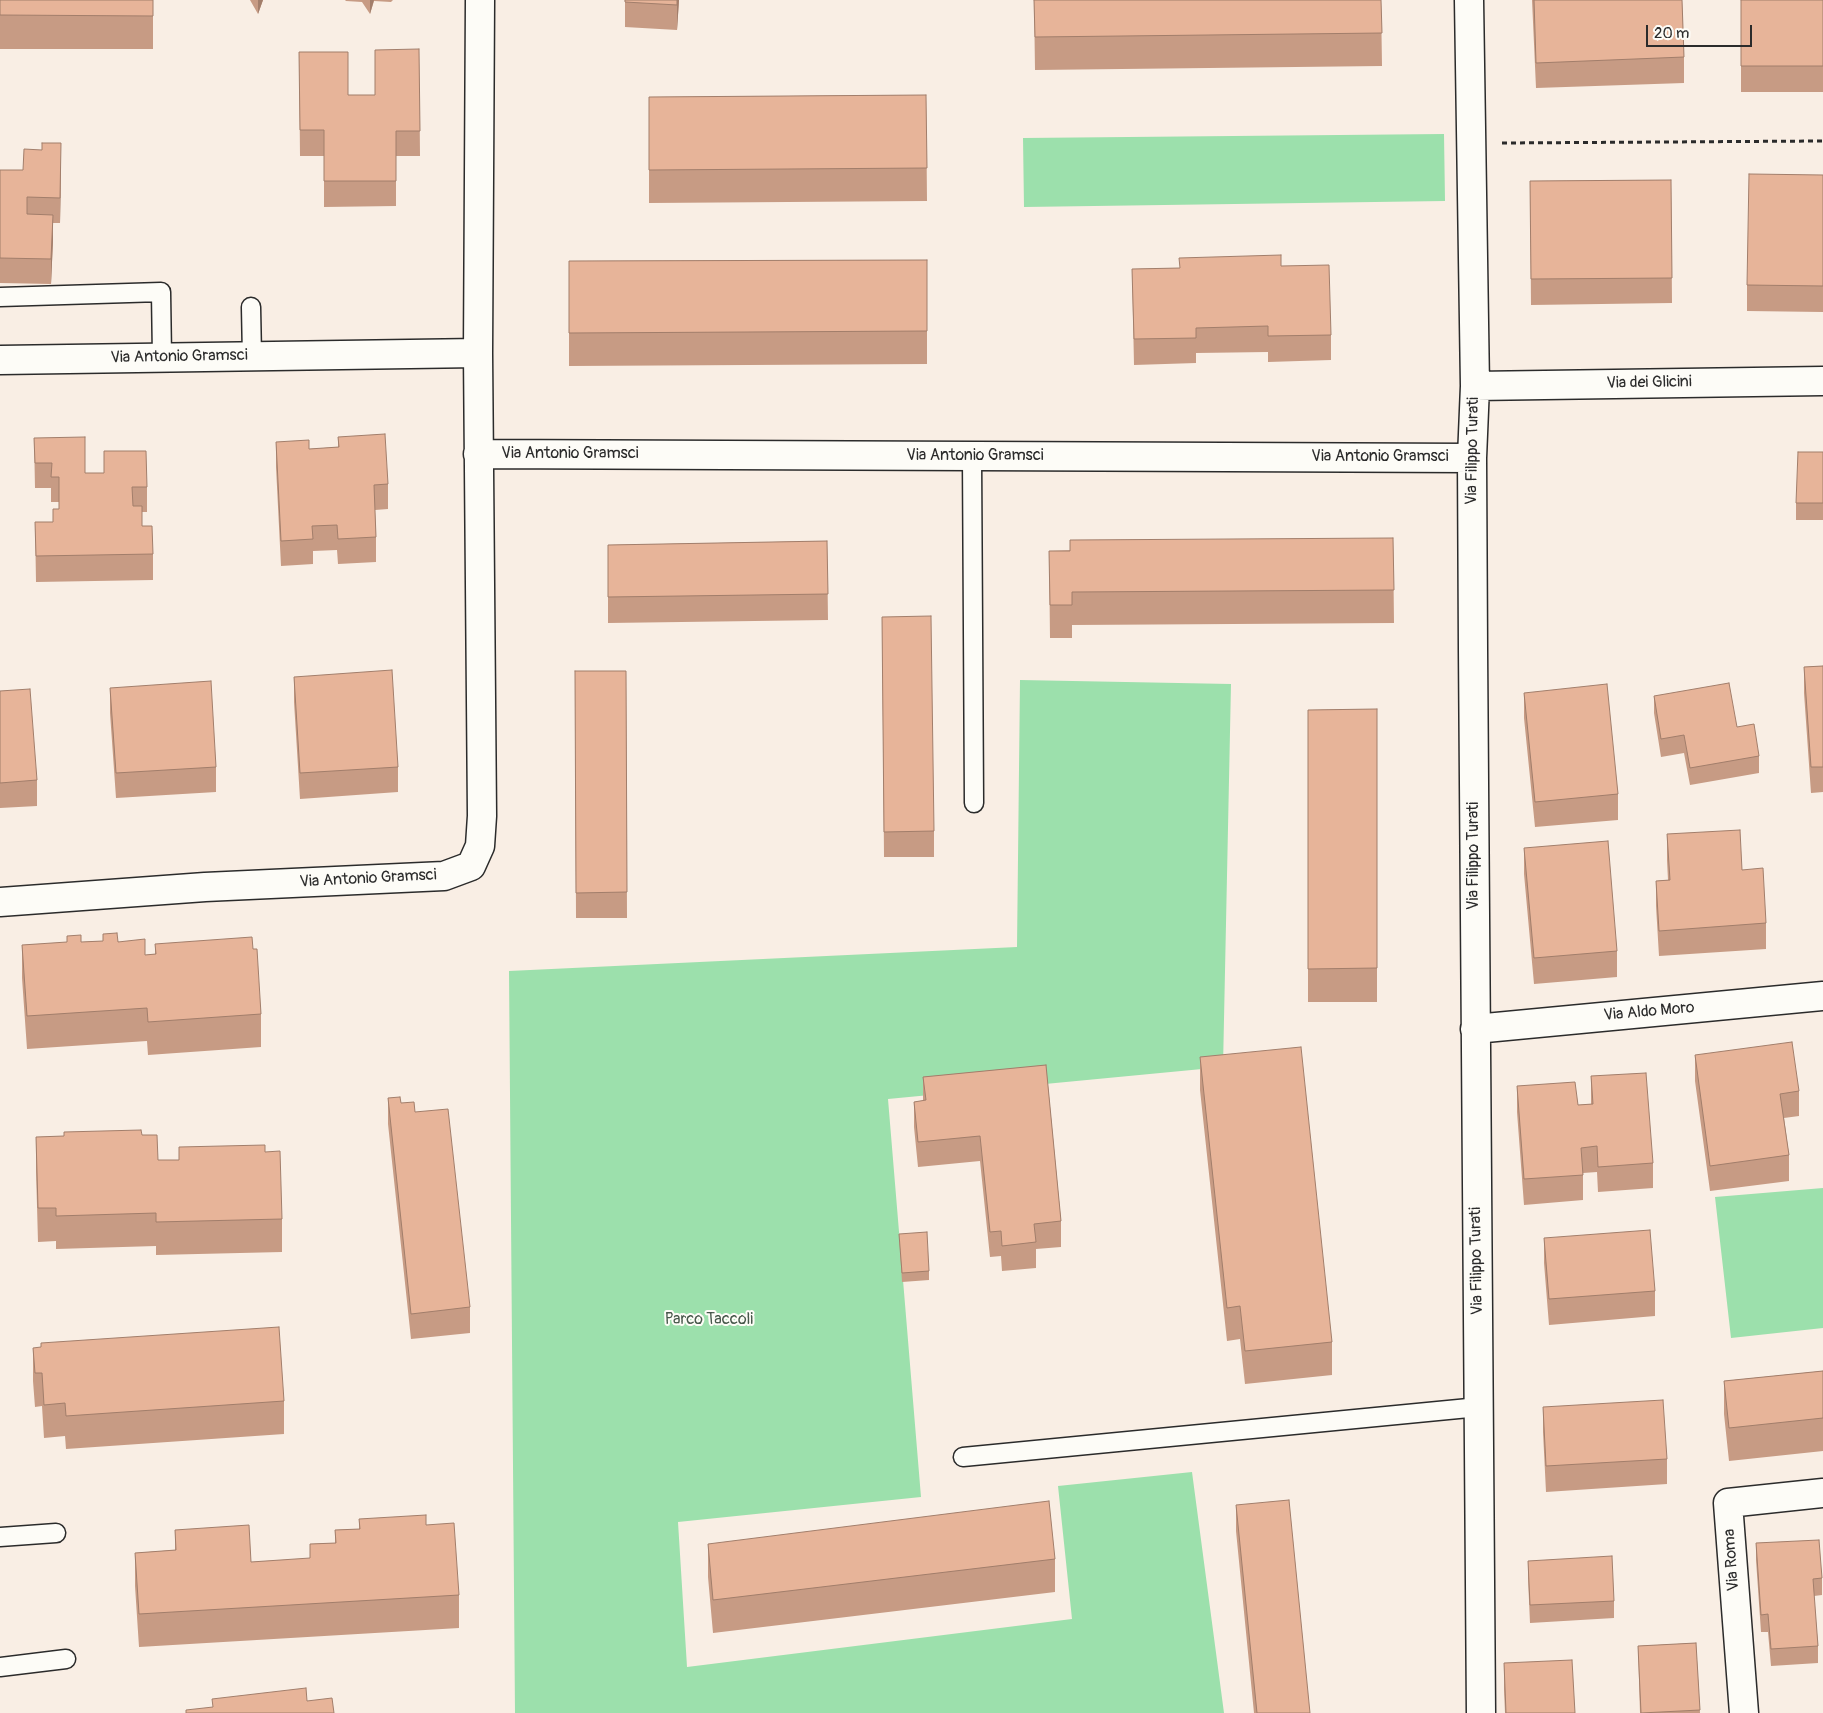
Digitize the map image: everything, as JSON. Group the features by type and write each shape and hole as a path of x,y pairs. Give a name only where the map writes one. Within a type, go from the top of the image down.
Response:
{"street":[{"name":"Via Antonio Gramsci","path":"0,902 205,887 444,876 470,866 480,846 482,816 478,454 480,0"},
{"name":"Via Filippo Turati","path":"1469,0 1474,386 1472,458 1475,1029 1481,1713"},
{"name":"Via Antonio Gramsci","path":"0,360 478,353"},
{"name":"Via dei Glicini","path":"1474,386 1823,381"},
{"name":"Via Antonio Gramsci","path":"478,454 1472,458"},
{"name":"Via Aldo Moro","path":"1475,1029 1823,996"},
{"name":"Via Roma","path":"1744,1713 1728,1502 1823,1493"}],"lane":[{"path":"0,297 161,292 162,357"},
{"path":"251,307 252,357"},
{"path":"972,456 974,803"},
{"path":"963,1457 1479,1407"},
{"path":"0,1537 56,1533"},
{"path":"0,1666 66,1659"}],"path":[{"path":"1472,143 1823,141"}],"green space":[{"path":"1444,134 1445,201 1024,207 1023,138"},
{"name":"Parco Taccoli","path":"1020,680 1231,684 1223,1067 888,1099 921,1497 678,1522 687,1667 1072,1619 1058,1486 1192,1472 1224,1713 515,1713 509,971 1017,947"},
{"path":"1823,1188 1823,1328 1731,1338 1715,1197"}],"building":[{"path":"0,0 153,0 153,16 0,15"},
{"path":"625,0 677,0 677,5 625,2"},
{"path":"1034,0 1381,0 1382,33 1035,37"},
{"path":"1534,0 1682,0 1684,57 1536,63"},
{"path":"1741,0 1823,0 1823,66 1741,66"},
{"path":"419,49 420,131 396,131 396,181 324,181 324,130 300,130 299,52 348,52 348,95 375,95 375,50"},
{"path":"926,95 927,168 649,170 649,97"},
{"path":"42,143 61,143 60,198 27,197 27,214 53,215 51,259 0,258 0,170 23,170 24,149 42,150"},
{"path":"1749,174 1823,175 1823,286 1747,285"},
{"path":"1671,180 1672,278 1531,279 1530,181"},
{"path":"1281,255 1281,266 1329,265 1331,335 1268,336 1268,326 1196,328 1196,338 1134,339 1132,269 1180,268 1179,258"},
{"path":"927,260 927,331 569,333 569,261"},
{"path":"385,434 388,484 374,485 376,537 338,539 337,525 312,526 313,539 281,541 276,442 309,440 309,449 339,447 338,437"},
{"path":"85,437 85,473 104,473 104,451 146,451 147,487 132,487 133,506 142,506 142,526 152,526 153,554 36,556 35,522 53,522 53,509 59,509 59,477 51,477 52,463 35,463 34,438"},
{"path":"1798,452 1823,452 1823,503 1796,503"},
{"path":"1393,538 1394,590 1072,592 1072,605 1050,605 1049,551 1070,551 1070,540"},
{"path":"827,541 828,594 608,597 608,545"},
{"path":"931,616 934,831 884,832 882,617"},
{"path":"1823,666 1823,767 1811,767 1804,667"},
{"path":"392,670 398,767 300,773 294,677"},
{"path":"575,671 626,671 627,892 576,893"},
{"path":"211,681 216,767 116,773 110,688"},
{"path":"1729,683 1737,727 1754,724 1759,756 1690,768 1684,735 1661,739 1654,696"},
{"path":"1607,684 1618,794 1535,802 1524,693"},
{"path":"30,689 37,780 0,783 0,691"},
{"path":"1377,709 1377,968 1308,969 1308,710"},
{"path":"1740,830 1742,870 1763,868 1766,923 1659,931 1656,881 1670,880 1667,834"},
{"path":"1608,841 1617,951 1534,958 1524,848"},
{"path":"117,933 118,942 145,939 145,955 156,954 155,944 252,937 253,949 257,949 261,1014 148,1022 147,1008 27,1016 22,945 67,942 67,936 81,935 81,942 103,941 103,934"},
{"path":"1792,1042 1799,1091 1780,1094 1789,1155 1710,1166 1695,1055"},
{"path":"1301,1047 1332,1342 1245,1351 1240,1306 1227,1308 1200,1057"},
{"path":"1046,1065 1061,1221 1034,1224 1036,1242 1002,1246 1001,1231 990,1232 980,1136 918,1142 914,1102 926,1100 923,1077"},
{"path":"1646,1073 1653,1163 1598,1167 1597,1146 1581,1148 1583,1175 1524,1179 1517,1086 1575,1082 1578,1105 1593,1104 1591,1076"},
{"path":"400,1097 401,1103 414,1102 415,1112 448,1109 470,1307 411,1314 388,1098"},
{"path":"141,1130 142,1135 157,1135 158,1160 179,1160 179,1147 265,1145 265,1152 280,1151 282,1219 156,1222 156,1213 56,1216 56,1208 38,1208 36,1137 64,1136 64,1132"},
{"path":"1650,1230 1655,1291 1549,1299 1544,1238"},
{"path":"927,1232 929,1271 902,1273 899,1234"},
{"path":"279,1327 284,1401 66,1416 65,1403 44,1405 42,1373 35,1373 33,1348 41,1347 41,1343"},
{"path":"1823,1371 1823,1418 1729,1428 1724,1381"},
{"path":"1663,1400 1667,1459 1546,1466 1543,1407"},
{"path":"1289,1500 1310,1713 1257,1713 1236,1505"},
{"path":"1049,1501 1055,1559 713,1600 708,1544"},
{"path":"426,1515 426,1525 454,1523 459,1595 139,1614 135,1553 176,1550 175,1530 249,1525 251,1562 310,1558 310,1544 336,1543 335,1530 360,1529 359,1519"},
{"path":"1819,1540 1822,1578 1813,1579 1818,1646 1771,1649 1768,1614 1761,1615 1756,1543"},
{"path":"1612,1556 1614,1601 1530,1605 1528,1561"},
{"path":"1696,1643 1700,1710 1641,1713 1638,1646"},
{"path":"1572,1660 1575,1713 1506,1713 1504,1663"},
{"path":"306,1688 307,1701 332,1698 334,1713 186,1713 186,1710 213,1707 212,1699"}]}
